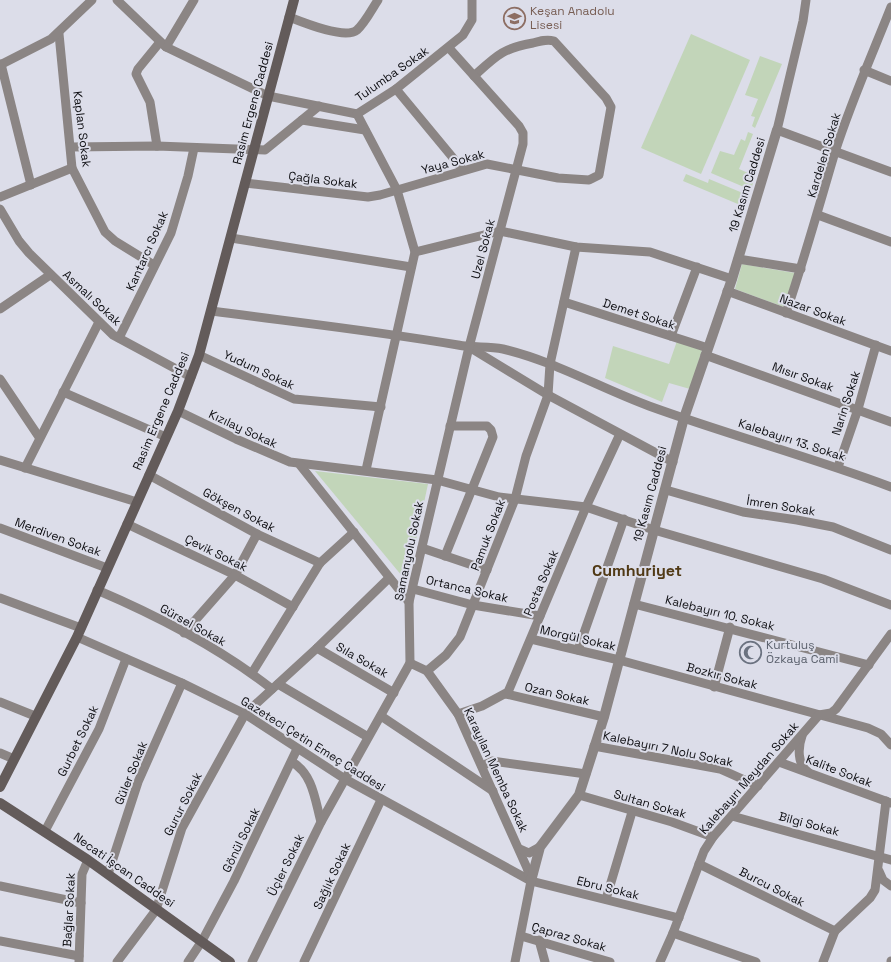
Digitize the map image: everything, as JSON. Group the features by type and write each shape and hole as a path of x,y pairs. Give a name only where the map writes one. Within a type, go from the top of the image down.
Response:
{"main road":[{"name":"Rasim Ergene Caddesi","path":"0,787 35,716 79,633 178,411 191,377 212,311 294,0"},
{"name":"Necati İşcan Caddesi","path":"0,803 88,860 230,962"}],"street":[{"path":"31,185 1,64 30,51 59,34 92,0"},
{"name":"Tulumba Sokak","path":"116,0 163,44 268,96 357,114 396,89 466,33 470,26 473,12 472,0"},
{"path":"157,146 151,107 136,74 138,69 163,44 194,0"},
{"path":"289,17 324,30 350,33 357,30 378,0"},
{"path":"806,0 803,21 777,130 891,172"},
{"name":"Kardelen Sokak","path":"786,313 818,215 836,152 864,70 890,12"},
{"name":"Kaplan Sokak","path":"59,34 72,168 105,232 115,241 154,265"},
{"name":"Yaya Sokak","path":"396,190 487,164 558,178 589,180 596,178 600,171 612,111 610,104 557,43 551,40 510,48 497,56 474,76"},
{"name":"Uzel Sokak","path":"437,480 469,347 524,139 522,129 449,48"},
{"path":"864,70 891,82"},
{"path":"396,89 463,170"},
{"path":"71,147 157,146 264,150 319,106"},
{"path":"357,114 396,190 415,252 366,470"},
{"path":"302,120 365,130"},
{"name":"19 Kasım Caddesi","path":"531,881 540,847 579,795 586,774 604,717 666,490 684,418 728,292 777,130"},
{"name":"Kantarcı Sokak","path":"120,338 175,221 194,148"},
{"path":"0,197 72,168"},
{"name":"Çağla Sokak","path":"245,182 368,197 396,190"},
{"name":"Asmalı Sokak","path":"0,209 23,247 99,322 120,338 191,377"},
{"path":"818,215 891,242"},
{"path":"415,252 500,231 576,247 644,251 732,279"},
{"path":"231,238 411,267"},
{"name":"Pamuk Sokak","path":"427,670 446,655 457,642 474,605 515,499 526,456 548,395 550,364 576,247"},
{"path":"738,259 801,269"},
{"path":"671,336 697,267"},
{"path":"0,309 50,275"},
{"name":"Nazar Sokak","path":"728,292 876,346 891,350"},
{"name":"Demet Sokak","path":"564,302 671,336 707,351"},
{"path":"212,311 397,335 469,347 548,395 673,462"},
{"path":"25,468 99,322"},
{"name":"Kalebayırı 13. Sokak","path":"469,347 481,346 498,348 550,364 612,391 684,418 838,467 891,487"},
{"name":"Narin Sokak","path":"838,467 858,409 876,346"},
{"name":"Mısır Sokak","path":"707,351 891,422"},
{"name":"Yudum Sokak","path":"199,355 294,399 381,407"},
{"path":"0,379 39,438"},
{"path":"63,392 166,437"},
{"name":"Kızılay Sokak","path":"178,411 266,453 300,465 366,470 437,480 492,496 586,507 654,530 823,579 891,605"},
{"path":"445,556 492,442 493,433 487,426 450,426"},
{"name":"Posta Sokak","path":"506,694 531,639 586,507 620,434"},
{"path":"0,460 137,502"},
{"path":"300,465 409,602"},
{"name":"Gökşen Sokak","path":"149,474 257,534 320,563"},
{"name":"Samanyolu Sokak","path":"344,779 410,663 409,602 437,480"},
{"name":"İmren Sokak","path":"666,490 743,512 833,527 891,550"},
{"path":"578,650 624,519"},
{"name":"Çevik Sokak","path":"127,524 235,575 294,607"},
{"name":"Merdiven Sokak","path":"0,528 107,568"},
{"path":"252,673 320,563 354,532"},
{"path":"184,633 235,575 257,534"},
{"path":"422,548 487,570"},
{"name":"Gurur Sokak","path":"117,962 156,910 182,828 245,714 317,648 389,578"},
{"name":"Ortanca Sokak","path":"412,589 474,605 540,616"},
{"name":"Gürsel Sokak","path":"97,590 184,633 275,687 368,737"},
{"name":"Gazeteci Çetin Emeç Caddesi","path":"0,598 79,633 126,659 182,683 245,714 344,779 531,881"},
{"name":"Kalebayırı 10. Sokak","path":"634,604 730,627 869,664"},
{"path":"714,687 730,627"},
{"name":"Kalebayırı Meydan Sokak","path":"660,962 679,918 699,864 713,837 780,762 819,715 831,713 836,709 891,634"},
{"name":"Morgül Sokak","path":"531,639 619,660"},
{"name":"Sıla Sokak","path":"317,648 394,693"},
{"name":"Gurbet Sokak","path":"45,831 100,730 126,659"},
{"name":"Bozkır Sokak","path":"619,660 873,730 888,736"},
{"path":"410,663 427,670"},
{"name":"Karayılan Memba Sokak","path":"427,670 458,714 520,849 531,881"},
{"name":"Güler Sokak","path":"108,874 138,782 182,683"},
{"path":"458,714 482,706 506,694"},
{"name":"Ozan Sokak","path":"506,694 604,717"},
{"path":"0,702 35,716"},
{"path":"381,716 494,792"},
{"path":"803,734 800,742 800,758 803,767 809,773"},
{"path":"888,736 891,745"},
{"name":"Kalebayırı 7 Nolu Sokak","path":"594,746 720,770 758,786"},
{"name":"Gönül Sokak","path":"188,962 202,941 234,881 298,749"},
{"path":"0,753 14,759"},
{"path":"482,766 492,761 586,774"},
{"path":"292,762 300,767 307,776 321,822"},
{"name":"Kalite Sokak","path":"780,762 888,802"},
{"name":"Üçler Sokak","path":"252,962 321,822 344,779"},
{"name":"Sultan Sokak","path":"579,795 632,812 672,822 713,837"},
{"name":"Sağlık Sokak","path":"304,962 381,800"},
{"path":"870,898 876,885 888,802"},
{"path":"606,899 632,812"},
{"name":"Bilgi Sokak","path":"732,816 880,855 891,860"},
{"path":"520,849 529,853 540,847"},
{"path":"880,855 880,876 891,887"},
{"name":"Bağlar Sokak","path":"79,959 82,871 88,860"},
{"name":"Burcu Sokak","path":"699,864 835,932"},
{"path":"514,962 521,936 531,881"},
{"name":"Ebru Sokak","path":"531,881 679,918"},
{"path":"0,886 80,903"},
{"path":"823,962 835,932 870,898 884,888 891,887"},
{"path":"673,933 756,962"},
{"name":"Çapraz Sokak","path":"521,936 539,940 610,962"},
{"path":"539,940 545,962"},
{"path":"0,941 79,959"}],"green space":[{"path":"691,34 750,60 701,174 641,148"},
{"path":"760,56 782,64 755,128 752,126 755,117 751,116 758,99 745,95"},
{"path":"748,132 753,134 739,169 755,176 751,190 711,173 720,151 734,155 741,139 745,141"},
{"path":"686,174 708,183 709,179 750,196 745,207 683,181"},
{"path":"742,264 795,273 784,307 735,289"},
{"path":"677,341 702,350 690,389 669,383 662,402 605,378 613,346 669,364"},
{"path":"315,471 428,484 407,582"}],"place":[{"name":"Keşan Anadolu Lisesi","path":"515,18"},
{"name":"Kurtuluş Özkaya Cami","path":"750,652"}],"district":[{"name":"Cumhuriyet","path":"637,570"}]}
